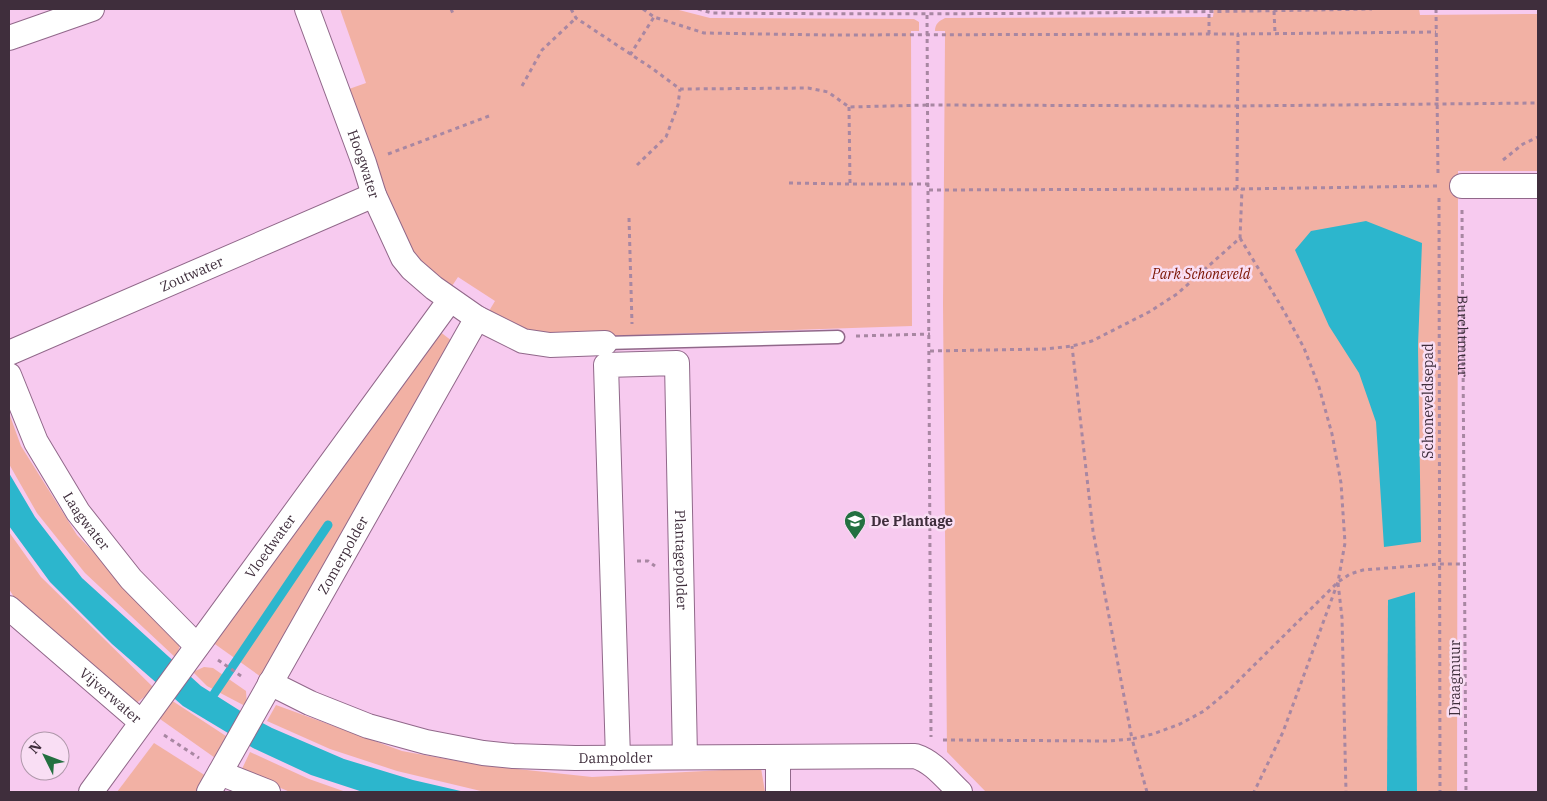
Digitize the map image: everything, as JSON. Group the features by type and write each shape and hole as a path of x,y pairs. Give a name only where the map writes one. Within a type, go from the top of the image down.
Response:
{"street":[{"path":"9,38 92,9"},
{"name":"Hoogwater","path":"307,9 364,163 374,196 403,258 423,280 450,300"},
{"path":"1450,186 1538,186"},
{"name":"Zoutwater","path":"9,353 374,196"},
{"path":"450,300 477,318 512,336 529,342 605,354 676,352"},
{"name":"Vloedwater","path":"91,792 450,300"},
{"name":"Zomerpolder","path":"215,782 477,318"},
{"name":"Plantagepolder","path":"676,352 685,757"},
{"path":"605,354 618,758"},
{"name":"Laagwater","path":"9,375 36,442 78,512 190,655"},
{"name":"Vijverwater","path":"10,611 141,722"},
{"name":"Dampolder","path":"263,696 310,703 359,723 397,735 454,749 513,756 618,758 906,755 924,758 960,792"},
{"path":"778,757 778,792"},
{"path":"215,782 268,792"}],"lane":[{"path":"676,352 838,337"}],"path":[{"path":"451,9 454,16"},
{"path":"571,9 576,18 680,89 808,88 828,92 849,108 1538,103"},
{"path":"642,9 654,16 704,33 1275,34 1436,32"},
{"path":"698,9 712,13 927,15 1372,9"},
{"path":"1436,9 1438,176"},
{"path":"1209,11 1209,34"},
{"path":"1274,11 1275,34"},
{"path":"927,15 932,765"},
{"path":"630,55 654,16"},
{"path":"522,86 542,50 576,18"},
{"path":"1238,34 1236,106 1240,238 1304,348 1319,387 1332,434 1341,482 1345,543 1338,582 1284,732 1254,792"},
{"path":"637,165 666,137 678,105 680,89"},
{"path":"849,108 850,184"},
{"path":"403,148 489,116"},
{"path":"1489,186 1497,165 1522,144 1538,137"},
{"path":"789,184 929,184"},
{"path":"929,190 1450,186"},
{"name":"Schoneveldsepad","path":"1440,792 1439,564 1450,186"},
{"name":"Burchtmuur","path":"1450,186 1465,564"},
{"path":"629,218 631,314"},
{"path":"930,351 1046,349 1092,341 1149,312 1178,294 1240,238"},
{"path":"838,337 930,334"},
{"path":"1072,346 1094,531 1132,739 1147,792"},
{"path":"612,562 648,561 662,572 681,571"},
{"path":"931,740 1108,741 1132,739 1153,734 1180,724 1204,710 1227,692 1338,582 1350,574 1363,570 1439,564 1465,564"},
{"name":"Draagmuur","path":"1465,564 1466,792"},
{"path":"1338,582 1342,618 1346,792"},
{"path":"190,655 263,696"},
{"name":"Vijverwater","path":"141,722 157,730 215,782"}],"green space":[{"path":"340,9 675,9 710,18 914,19 919,22 919,31 911,31 912,326 547,338 486,316 495,301 458,277 448,292 399,237 349,89 366,83"},
{"name":"Park Schoneveld","path":"1214,9 1419,9 1420,15 1538,14 1538,171 1458,171 1457,792 986,792 947,752 943,304 945,31 935,31 936,26 945,18 1213,17"},
{"path":"435,328 456,344 264,679 212,642"},
{"path":"9,413 21,446 77,535 181,642 176,658 85,573 37,513 9,464"},
{"path":"9,532 41,577 155,689 131,707 20,607 9,589"},
{"path":"204,667 213,668 246,691 247,707 207,686 193,672"},
{"path":"171,700 229,738 218,760 160,719"},
{"path":"276,705 402,751 479,765 592,777 761,768 765,792 485,792 397,771 330,749 267,721"},
{"path":"154,743 206,776 197,792 117,792"},
{"path":"250,752 309,779 346,792 290,792 241,771"}],"water":[{"path":"1366,221 1422,243 1418,346 1421,542 1384,547 1376,422 1359,373 1329,326 1295,250 1311,231"},
{"path":"9,473 35,517 82,578 201,686 242,712 272,728 344,759 413,780 465,792 363,792 311,775 253,748 183,706 112,644 50,582 9,526"},
{"path":"1415,592 1417,792 1387,792 1388,600"}],"waterway":[{"path":"214,694 328,525"}],"place":[{"name":"De Plantage","path":"855,540"}]}
